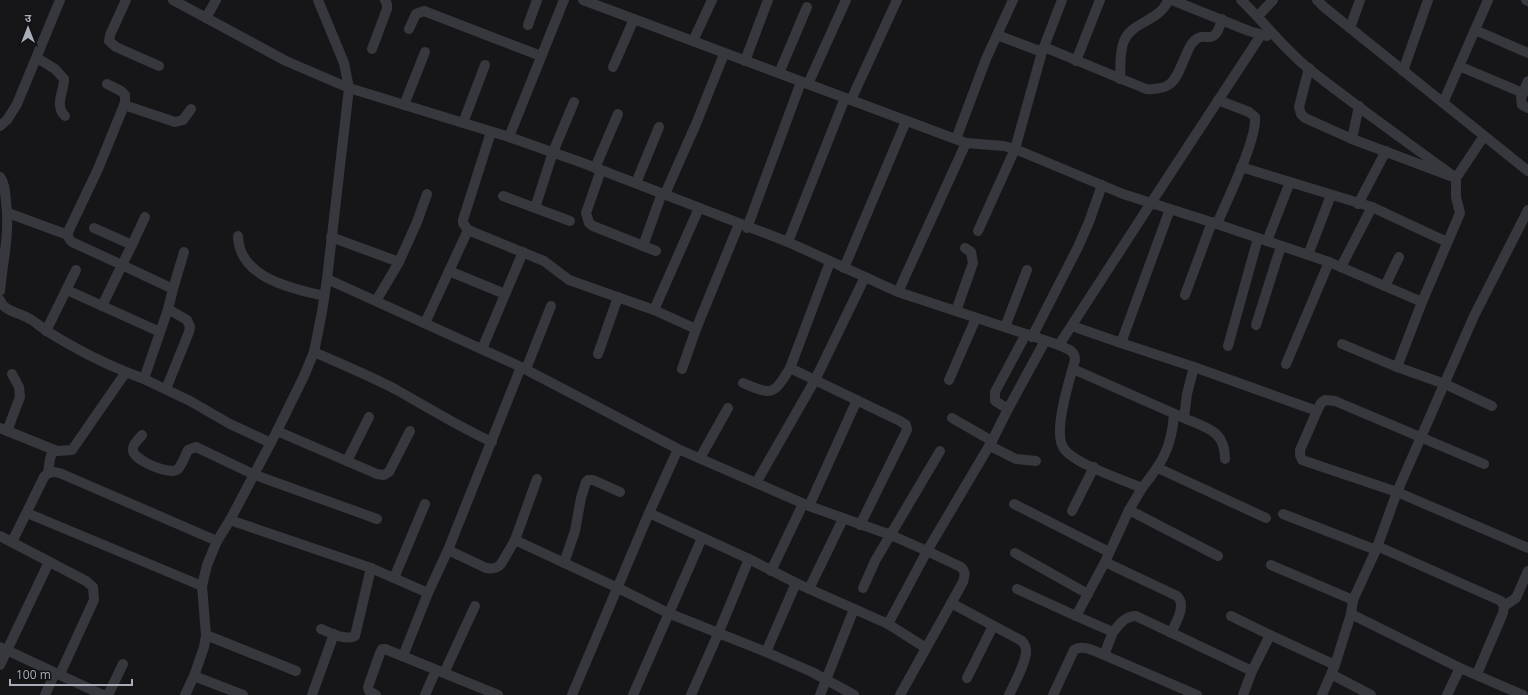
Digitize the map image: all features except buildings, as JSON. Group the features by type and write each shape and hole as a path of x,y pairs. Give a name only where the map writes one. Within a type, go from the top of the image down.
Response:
{"street":[{"path":"0,126 9,117 17,104 60,0"},
{"path":"126,0 110,35 109,41 116,47 159,66"},
{"path":"173,0 286,62 349,88 553,152 788,242 898,292 1059,345 1071,351 1075,356 1062,407 1060,439 1062,447 1068,454 1078,460 1142,488"},
{"path":"206,18 216,0"},
{"path":"186,695 204,647 206,635 202,586 207,564 217,541 230,520 271,443 304,376 314,352 327,279 349,88 344,63 318,0"},
{"path":"372,49 386,9 387,4 385,0"},
{"path":"528,25 537,0"},
{"path":"509,137 564,0"},
{"path":"583,0 601,3 634,19 724,54 745,60 966,143 1004,146 1015,149 1102,185 1329,262 1422,302"},
{"path":"693,41 712,0"},
{"path":"745,60 768,0"},
{"path":"682,369 696,329 743,226 805,83 846,0"},
{"path":"788,242 848,99 897,0"},
{"path":"956,139 997,35 1013,0"},
{"path":"978,232 1015,149 1043,50 1062,0"},
{"path":"1076,61 1100,0"},
{"path":"1120,78 1121,53 1126,37 1136,27 1160,13 1167,5 1168,0"},
{"path":"1172,0 1185,2 1249,31 1275,37"},
{"path":"1241,0 1258,16 1275,37 1309,68 1456,178"},
{"path":"1258,16 1273,0"},
{"path":"1317,0 1528,171"},
{"path":"1350,28 1360,0"},
{"path":"1403,71 1428,0"},
{"path":"1443,103 1488,0"},
{"path":"779,73 807,7"},
{"path":"409,29 416,14 424,11 541,56"},
{"path":"613,67 634,19"},
{"path":"997,35 1076,61 1146,89 1157,90 1166,88 1170,85 1178,73 1192,43 1196,39 1215,35 1219,30 1222,19"},
{"path":"1475,30 1528,53"},
{"path":"1059,345 1261,35"},
{"path":"404,105 425,52"},
{"path":"643,246 664,194 696,124 724,54"},
{"path":"37,58 55,69 64,78 60,107 61,112 65,116"},
{"path":"463,123 485,65"},
{"path":"1459,66 1523,93"},
{"path":"1309,68 1299,107 1301,114 1305,118 1352,139 1456,178"},
{"path":"1528,81 1520,100 1521,104 1528,108"},
{"path":"107,84 121,91 125,95 124,105 98,169 69,230 69,239 72,242 173,289"},
{"path":"1185,295 1215,223 1241,167 1253,133 1255,117 1249,112 1218,100"},
{"path":"535,208 553,152 574,102"},
{"path":"124,105 175,122 183,120 191,109"},
{"path":"1352,139 1359,106"},
{"path":"618,114 598,169 586,218 593,226 656,251"},
{"path":"844,268 906,121"},
{"path":"636,184 659,127"},
{"path":"491,132 463,220 463,224 468,230 544,261 569,280 654,310 696,329"},
{"path":"1397,367 1422,302 1460,214 1456,197 1456,178 1484,136"},
{"path":"898,292 966,143"},
{"path":"1358,204 1386,151"},
{"path":"1241,167 1358,204 1372,207 1447,242"},
{"path":"0,177 5,188 8,213 7,244 0,291"},
{"path":"1228,346 1262,239 1290,182"},
{"path":"1008,409 995,401 995,392 1029,335 1081,241 1102,185"},
{"path":"376,301 399,262 418,222 427,194"},
{"path":"1308,255 1331,195"},
{"path":"503,196 570,221"},
{"path":"1341,267 1372,207"},
{"path":"654,310 699,208"},
{"path":"1121,343 1170,209"},
{"path":"1322,695 1333,670 1351,614 1353,600 1377,548 1397,492 1474,316 1528,210"},
{"path":"8,213 68,235"},
{"path":"102,306 145,217"},
{"path":"94,228 132,245"},
{"path":"425,323 468,230"},
{"path":"238,236 240,252 245,262 253,269 297,290 324,296"},
{"path":"331,237 399,262"},
{"path":"1256,325 1281,246"},
{"path":"956,311 973,263 971,252 965,248"},
{"path":"144,379 168,309 184,252"},
{"path":"482,349 524,252"},
{"path":"1385,286 1399,257"},
{"path":"743,383 764,391 773,390 779,386 790,368 830,262"},
{"path":"1286,364 1329,262"},
{"path":"46,331 76,270"},
{"path":"1005,328 1027,270"},
{"path":"449,271 505,294"},
{"path":"756,483 815,380 865,277"},
{"path":"327,279 523,368 678,449 806,505 891,535 961,567 965,574 963,582 900,695"},
{"path":"67,290 160,332"},
{"path":"598,354 618,297"},
{"path":"0,300 4,306 30,319 46,331 95,359 166,389 230,424 271,443"},
{"path":"404,656 428,593 448,550 523,368 551,306"},
{"path":"166,389 190,327 187,320 168,309"},
{"path":"949,380 976,318"},
{"path":"1072,326 1194,367 1317,411"},
{"path":"888,624 927,551 991,444 1044,341"},
{"path":"1342,344 1397,367 1445,384 1492,406"},
{"path":"314,352 393,388 472,433 492,442"},
{"path":"1076,616 1107,557 1129,510 1142,488 1158,468 1170,442 1187,394 1194,367"},
{"path":"790,368 906,425 906,435 860,525"},
{"path":"1072,369 1213,432 1219,436 1225,448 1225,459"},
{"path":"12,374 19,387 20,397 3,429 61,452 72,450 126,372"},
{"path":"771,571 806,505 857,400"},
{"path":"1484,464 1329,400 1321,402 1300,450 1302,460 1397,492 1528,548"},
{"path":"700,458 728,408"},
{"path":"347,461 369,417"},
{"path":"952,418 1016,459 1036,461"},
{"path":"277,430 377,474 384,475 389,472 410,431"},
{"path":"142,435 132,449 133,453 140,460 165,471 172,472 177,470 188,450 196,447 254,475 377,519"},
{"path":"572,695 649,513 678,449"},
{"path":"12,542 44,477 48,473 50,458 53,450"},
{"path":"862,588 875,561 940,451"},
{"path":"1072,511 1094,467"},
{"path":"1158,468 1266,518"},
{"path":"48,473 56,472 62,474 217,541"},
{"path":"448,550 486,568 491,569 498,567 515,540 537,479"},
{"path":"564,563 575,531 581,498 586,482 588,480 593,480 620,492"},
{"path":"394,578 425,504"},
{"path":"1014,504 1177,596 1180,599 1181,608 1171,633"},
{"path":"1129,510 1218,556"},
{"path":"27,513 202,586"},
{"path":"649,513 749,559 796,583 888,624 926,648"},
{"path":"1282,514 1377,548 1502,601 1504,606 1503,613 1477,674"},
{"path":"809,589 843,519"},
{"path":"230,520 371,568 428,593"},
{"path":"0,536 86,581 93,587 94,600 58,674 45,695"},
{"path":"632,695 702,538"},
{"path":"515,540 668,613 766,652 854,695"},
{"path":"1015,553 1088,594"},
{"path":"691,695 749,559"},
{"path":"0,665 4,649 49,562"},
{"path":"1271,565 1353,600"},
{"path":"321,629 346,638 352,638 355,636 371,568"},
{"path":"1504,606 1516,598 1528,571"},
{"path":"766,652 796,583"},
{"path":"1017,589 1113,632"},
{"path":"951,603 1022,641 1025,645 1027,650 1025,658 1009,695"},
{"path":"425,695 440,671 475,606"},
{"path":"820,695 854,609"},
{"path":"1351,614 1460,668 1523,695"},
{"path":"1104,655 1113,632 1124,619 1131,616 1136,616 1252,671"},
{"path":"1231,616 1270,635 1333,670 1371,695"},
{"path":"967,678 993,626"},
{"path":"312,695 334,634"},
{"path":"206,635 296,671"},
{"path":"1243,695 1252,671 1270,635"},
{"path":"1054,695 1074,650 1082,647 1104,655 1186,692 1197,695"},
{"path":"4,649 103,695"},
{"path":"376,695 369,691 368,687 382,649 404,656 498,695"},
{"path":"108,695 123,664"},
{"path":"1447,695 1460,668"},
{"path":"194,676 243,695"}]}
